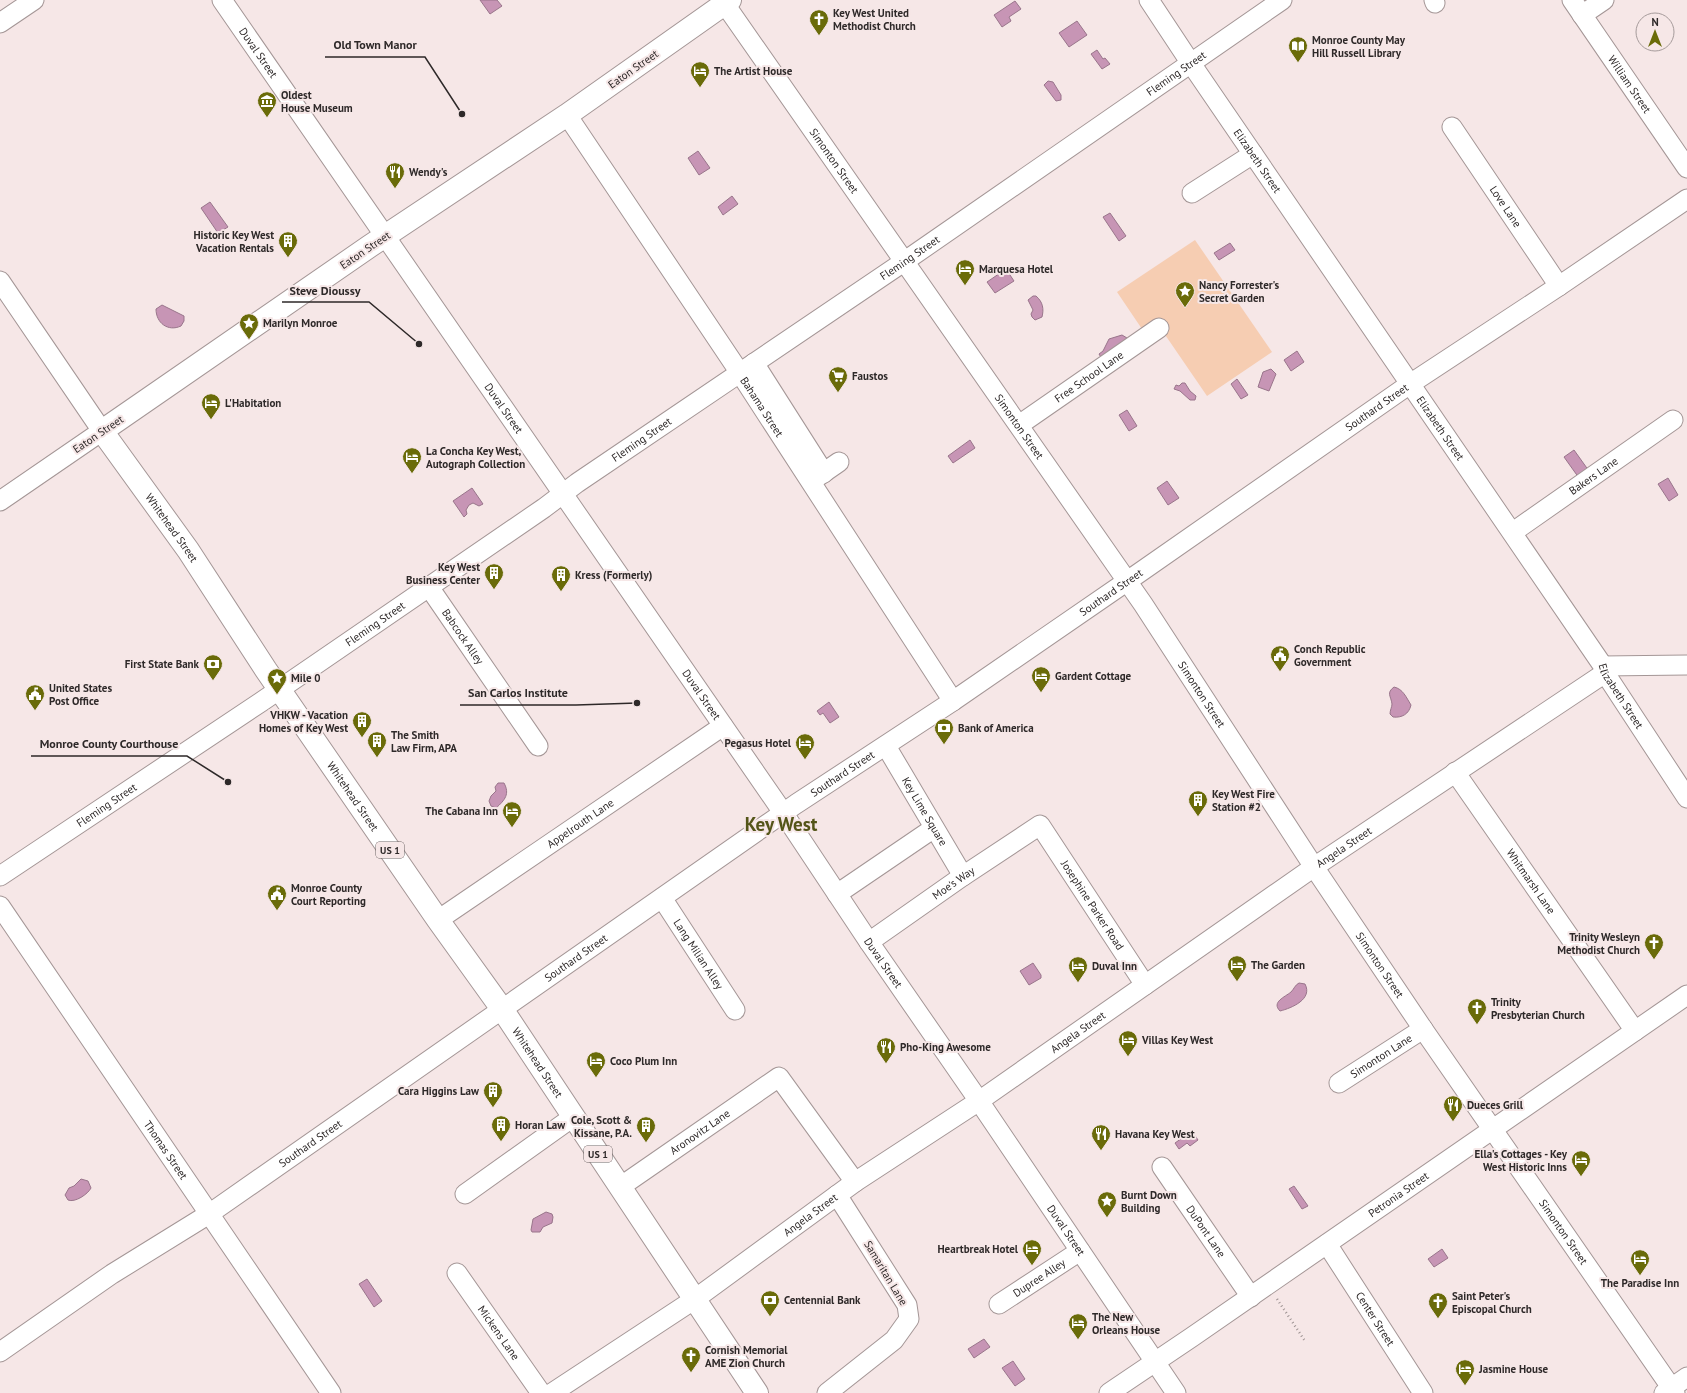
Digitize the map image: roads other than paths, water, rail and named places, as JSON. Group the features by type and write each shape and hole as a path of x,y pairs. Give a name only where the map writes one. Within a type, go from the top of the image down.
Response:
{"main road":[{"name":"Eaton Street","path":"102,431 385,236 567,115 726,1"},
{"name":"Whitehead Street","path":"102,431 188,550 280,690 438,920 502,1009 757,1393"}],"street":[{"name":"Duval Street","path":"222,0 784,814 869,942 979,1101 1176,1393"},
{"name":"Elizabeth Street","path":"1149,0 1410,384 1513,532 1687,798"},
{"name":"Fleming Street","path":"0,876 280,690 562,494 905,261 1190,62 1282,0"},
{"path":"1577,8 1604,0"},
{"name":"Simonton Street","path":"726,1 1127,581 1423,1029 1674,1388"},
{"path":"3,16 27,2"},
{"name":"William Street","path":"1577,8 1687,168"},
{"name":"Bahama Street","path":"567,115 747,368 824,472 952,701"},
{"name":"Love Lane","path":"1452,127 1559,286"},
{"path":"1192,192 1253,154"},
{"name":"Southard Street","path":"0,1352 112,1274 208,1214 784,814 796,804 952,701 1410,384 1559,286 1687,199"},
{"name":"Whitehead Street","path":"0,281 102,431"},
{"name":"Free School Lane","path":"1019,426 1159,328"},
{"name":"Bakers Lane","path":"1513,532 1673,420"},
{"name":"Eaton Street","path":"0,501 102,431"},
{"name":"Babcock Alley","path":"429,587 538,746"},
{"path":"1604,669 1687,665"},
{"name":"Angela Street","path":"552,1393 694,1299 855,1182 979,1101 1314,866 1455,772 1604,669"},
{"name":"Appelrouth Lane","path":"438,920 723,726"},
{"name":"Key Lime Square","path":"886,746 963,876"},
{"name":"Whitmarsh Lane","path":"1455,772 1635,1031"},
{"name":"Moe's Way","path":"869,942 963,876 1040,825"},
{"name":"Josephine Parker Road","path":"1040,825 1145,985"},
{"path":"837,894 934,828"},
{"name":"Lang Milian Alley","path":"662,898 735,1010"},
{"name":"Thomas Street","path":"0,906 208,1214 332,1393"},
{"name":"Petronia Street","path":"1109,1393 1268,1285 1687,995"},
{"name":"Simonton Lane","path":"1339,1082 1423,1029"},
{"name":"Aronovitz Lane","path":"620,1187 780,1077 855,1182"},
{"path":"466,1194 573,1117"},
{"name":"DuPont Lane","path":"1162,1167 1250,1296"},
{"name":"Samaritan Lane","path":"827,1393 894,1340 909,1319 907,1305 837,1195"},
{"name":"Center Street","path":"1327,1244 1423,1393"},
{"name":"Dupree Alley","path":"999,1304 1080,1251"},
{"name":"Mickens Lane","path":"458,1272 541,1393"}],"place":[{"name":"Key West United Methodist Church","path":"819,36"},
{"name":"Monroe County May Hill Russell Library","path":"1298,63"},
{"name":"The Artist House","path":"700,88"},
{"name":"Old Town Manor","path":"462,114"},
{"name":"Oldest House Museum","path":"267,118"},
{"name":"Wendy's","path":"395,189"},
{"name":"Historic Key West Vacation Rentals","path":"288,258"},
{"name":"Marquesa Hotel","path":"965,286"},
{"name":"Nancy Forrester's Secret Garden","path":"1185,308"},
{"name":"Marilyn Monroe","path":"249,340"},
{"name":"Steve Dioussy","path":"419,344"},
{"name":"Faustos","path":"838,393"},
{"name":"L'Habitation","path":"211,420"},
{"name":"La Concha Key West, Autograph Collection","path":"412,474"},
{"name":"Key West Business Center","path":"494,590"},
{"name":"Kress (Formerly)","path":"561,592"},
{"name":"Conch Republic Government","path":"1280,672"},
{"name":"First State Bank","path":"213,681"},
{"name":"Gardent Cottage","path":"1041,693"},
{"name":"Mile 0","path":"277,695"},
{"name":"San Carlos Institute","path":"637,703"},
{"name":"United States Post Office","path":"35,711"},
{"name":"VHKW - Vacation Homes of Key West","path":"362,738"},
{"name":"Bank of America","path":"944,745"},
{"name":"The Smith Law Firm, APA","path":"377,758"},
{"name":"Pegasus Hotel","path":"805,760"},
{"name":"Monroe County Courthouse","path":"228,782"},
{"name":"Key West Fire Station #2","path":"1198,817"},
{"name":"The Cabana Inn","path":"512,828"},
{"name":"Monroe County Court Reporting","path":"277,911"},
{"name":"Trinity Wesleyn Methodist Church","path":"1654,960"},
{"name":"The Garden","path":"1237,982"},
{"name":"Duval Inn","path":"1078,983"},
{"name":"Trinity Presbyterian Church","path":"1477,1025"},
{"name":"Villas Key West","path":"1128,1057"},
{"name":"Pho-King Awesome","path":"886,1064"},
{"name":"Coco Plum Inn","path":"596,1078"},
{"name":"Cara Higgins Law","path":"493,1108"},
{"name":"Dueces Grill","path":"1453,1122"},
{"name":"Horan Law","path":"501,1142"},
{"name":"Cole, Scott & Kissane, P.A.","path":"646,1143"},
{"name":"Havana Key West","path":"1101,1151"},
{"name":"Ella's Cottages - Key West Historic Inns","path":"1581,1177"},
{"name":"Burnt Down Building","path":"1107,1218"},
{"name":"Heartbreak Hotel","path":"1032,1266"},
{"name":"The Paradise Inn","path":"1640,1276"},
{"name":"Centennial Bank","path":"770,1317"},
{"name":"Saint Peter's Episcopal Church","path":"1438,1319"},
{"name":"The New Orleans House","path":"1078,1340"},
{"name":"Cornish Memorial AME Zion Church","path":"691,1373"},
{"name":"Jasmine House","path":"1465,1386"}],"district":[{"name":"Key West","path":"781,824"}]}
